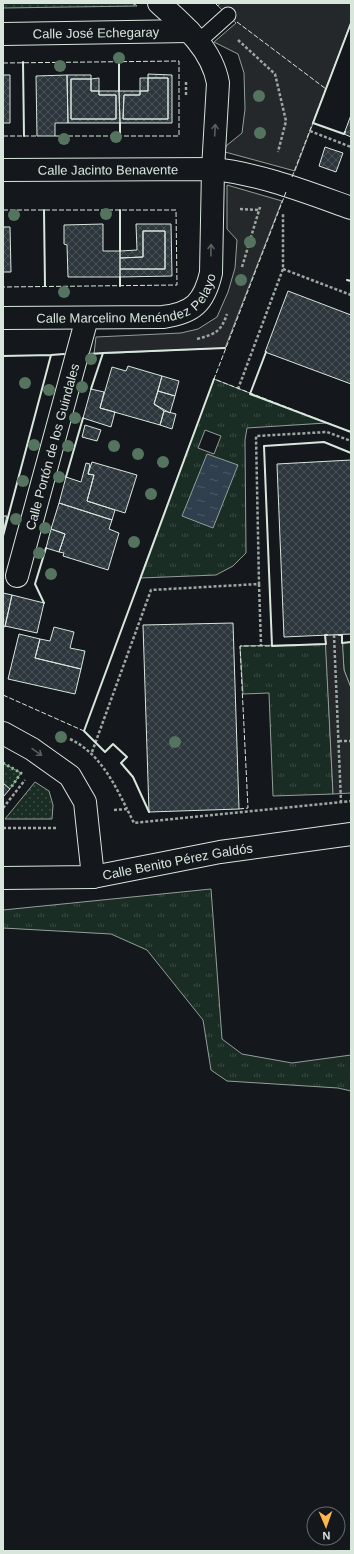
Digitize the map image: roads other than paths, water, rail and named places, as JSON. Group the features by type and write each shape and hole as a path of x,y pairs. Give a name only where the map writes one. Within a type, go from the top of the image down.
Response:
{"street":[{"name":"Calle Marcelino Menéndez Pelayo","path":"3,318 163,317 181,314 197,304 207,290 211,273 213,169 218,83 216,70 194,37 159,3"},
{"name":"Calle José Echegaray","path":"3,34 194,37"},
{"name":"Calle Jacinto Benavente","path":"3,170 213,169 228,171 292,187 351,208"},
{"name":"Calle Portón de los Guindales","path":"17,576 87,318"},
{"path":"3,733 32,749 70,776 85,802 93,877"},
{"name":"Calle Benito Pérez Galdós","path":"3,878 93,877 220,852 351,834"}],"lane":[{"path":"194,37 223,19"}],"water":[{"path":"207,454 238,465 213,528 182,516"}]}
